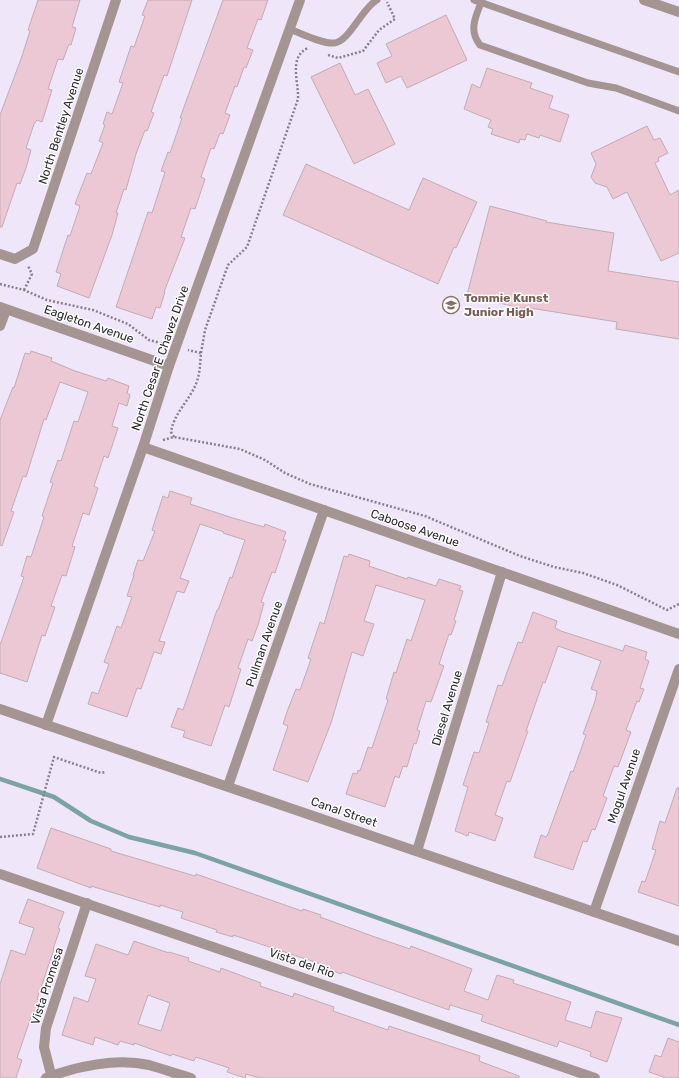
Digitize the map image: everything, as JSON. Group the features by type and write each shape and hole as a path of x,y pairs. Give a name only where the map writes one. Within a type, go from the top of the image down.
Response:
{"street":[{"name":"North Bentley Avenue","path":"23,256 33,249 37,240 116,0"},
{"name":"North Cesar E Chavez Drive","path":"46,725 143,447 169,366 300,0"},
{"path":"644,0 665,4 679,12"},
{"path":"0,254 15,260 23,256"},
{"path":"0,326 3,309"},
{"name":"Eagleton Avenue","path":"3,309 169,366"},
{"name":"Caboose Avenue","path":"143,447 679,634"},
{"name":"Pullman Avenue","path":"228,786 324,510"},
{"name":"Diesel Avenue","path":"417,851 502,572"},
{"name":"Mogul Avenue","path":"594,912 679,670"},
{"name":"Canal Street","path":"0,709 679,941"},
{"name":"Vista del Rio","path":"0,874 595,1078"},
{"name":"Vista Promesa","path":"50,1077 44,1047 46,1028 87,904"},
{"path":"50,1077 81,1067 119,1062 148,1065 191,1078"}],"lane":[{"path":"289,29 323,41 334,43 339,42 351,30 362,14 377,0"},
{"path":"679,72 479,1 473,27 473,34 480,45 588,83 616,88 679,111"}],"path":[{"path":"326,54 338,58 364,51 379,30 395,19 387,0"},
{"path":"201,353 205,330 228,265 247,247 298,99 295,68 301,52 308,48 314,50"},
{"path":"23,256 32,274 24,290"},
{"path":"143,447 174,436 240,450 265,460 285,473 310,484 425,516 520,556 554,567 583,573 617,585 667,610 679,604"},
{"path":"0,837 33,834 54,757 101,773 106,772"}],"building":[{"path":"38,0 80,0 72,27 76,28 71,45 69,44 63,60 58,59 48,89 52,90 42,122 37,120 34,124 26,148 31,150 26,168 20,184 17,183 2,227 0,227 0,115 21,59 30,31 28,30"},
{"path":"148,0 192,0 167,76 164,75 151,112 154,113 147,131 145,130 136,154 126,190 124,189 116,213 118,213 112,235 89,298 57,286 61,274 56,272 68,235 70,236 80,206 75,204 87,173 91,174 103,143 99,141 105,125 103,124 107,112 112,114 123,83 119,82 131,46 134,47 145,16 142,15"},
{"path":"223,0 268,0 261,20 258,19 247,48 253,50 246,68 244,67 237,87 235,86 225,113 230,115 223,134 220,133 214,149 211,148 201,177 205,179 195,209 191,208 181,237 185,238 164,292 160,308 156,307 152,319 116,307 148,212 152,213 165,172 161,171 168,152 170,153 182,118 180,118"},
{"path":"446,15 467,60 407,88 401,76 386,83 377,63 392,56 386,44"},
{"path":"340,63 355,95 368,89 395,144 354,164 311,77"},
{"path":"487,68 532,83 530,88 553,96 549,108 569,115 560,142 540,135 539,138 527,134 525,140 520,139 519,143 491,134 493,129 488,127 491,120 464,109 472,84 480,88"},
{"path":"647,126 654,140 660,138 668,153 658,158 659,161 655,163 670,195 679,190 679,253 661,261 627,192 613,199 607,187 595,183 591,177 596,164 591,153"},
{"path":"306,164 409,210 423,178 477,202 456,248 454,247 438,284 283,215"},
{"path":"490,206 547,221 546,222 614,233 608,271 679,282 679,339 616,329 617,322 524,307 524,309 467,295"},
{"path":"31,351 52,358 51,361 75,371 106,381 108,378 129,386 127,393 130,395 127,406 119,403 112,426 118,428 108,458 104,456 94,486 98,488 89,515 83,513 72,546 75,547 66,576 62,575 51,606 55,607 45,636 42,635 27,682 0,673 0,645 24,577 21,576 27,556 31,557 44,517 42,516 53,483 50,482 58,460 61,461 74,421 78,422 88,392 60,382 46,420 44,419 26,477 23,476 11,511 14,512 2,546 0,545 0,420 13,387 14,388 25,353 30,354"},
{"path":"170,491 192,498 190,504 264,527 265,524 286,532 283,540 286,540 275,573 272,572 261,602 264,603 258,625 252,641 248,639 238,668 241,669 229,707 225,705 211,746 183,737 185,731 171,727 178,708 183,710 217,610 230,577 232,578 245,540 223,533 224,532 200,524 180,578 189,581 184,593 177,591 159,641 165,642 161,654 154,652 141,689 137,688 127,717 88,704 92,692 98,694 109,664 104,662 117,626 121,628 132,597 127,596 138,560 143,561 155,531 152,530 163,496 168,498"},
{"path":"349,554 370,561 369,566 407,579 408,577 436,586 439,579 461,586 459,590 463,591 454,620 456,621 451,635 449,634 439,664 444,666 431,702 426,701 417,730 420,731 416,744 414,743 407,767 403,766 399,778 395,776 385,807 346,794 353,773 357,774 358,770 360,771 368,747 372,748 388,700 386,699 394,672 396,673 407,639 411,641 425,600 376,585 364,621 374,624 363,656 352,652 331,723 308,782 273,770 288,726 283,724 288,709 296,689 300,690 311,659 308,658 320,622 324,624 344,556 348,557"},
{"path":"533,612 557,621 555,628 561,631 623,651 625,645 647,652 645,659 649,661 640,688 644,689 639,702 637,701 626,730 631,732 618,767 614,766 603,796 607,798 595,830 592,829 587,842 583,841 573,870 534,857 541,835 546,837 548,834 586,735 583,734 597,691 591,689 601,661 558,646 545,683 543,682 510,782 507,781 495,815 503,818 495,841 469,832 468,836 455,831 468,787 463,785 474,752 479,753 489,723 486,722 498,685 502,686 518,642 522,643"},
{"path":"677,788 679,788 679,906 638,892 642,881 645,882 656,850 652,849 660,821 665,823"},
{"path":"51,828 111,849 111,851 195,876 196,874 302,911 303,909 321,915 320,917 375,937 410,949 411,946 472,969 464,991 488,1000 497,975 514,980 513,983 571,1002 565,1020 591,1028 596,1011 622,1018 607,1062 590,1056 591,1052 559,1041 557,1047 481,1021 483,1015 450,1005 449,1010 342,972 341,974 323,967 324,965 233,935 233,937 216,932 217,930 181,918 183,912 160,905 160,907 91,886 91,888 37,868"},
{"path":"28,899 64,912 58,928 60,929 54,949 37,999 40,1000 35,1018 31,1017 17,1058 22,1060 16,1078 0,1078 0,984 11,950 25,955 34,928 19,923"},
{"path":"134,941 189,958 188,961 220,972 221,968 261,983 260,986 293,997 294,993 334,1007 333,1011 388,1030 389,1026 480,1056 479,1061 519,1076 519,1078 260,1078 246,1074 245,1078 227,1072 229,1068 196,1057 194,1061 172,1054 171,1056 134,1043 134,1045 120,1041 118,1045 95,1037 93,1045 62,1035 74,997 88,1002 96,979 85,976 96,944 128,955","holes":["148,995 170,1003 161,1031 138,1024"]},
{"path":"668,1038 679,1042 679,1078 666,1078 649,1072 655,1055 661,1057"}],"waterway":[{"path":"0,779 54,797 91,821 129,837 195,853 679,1025"}],"place":[{"name":"Tommie Kunst Junior High","path":"451,305"}]}
